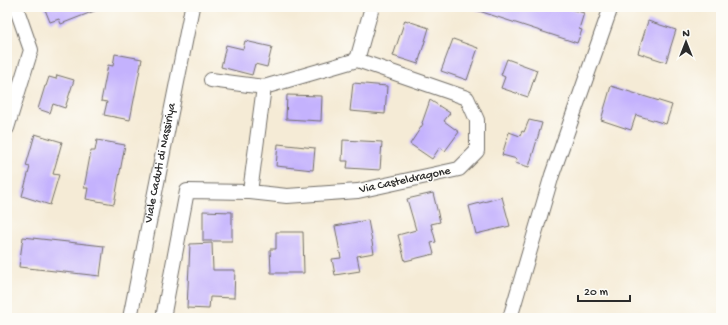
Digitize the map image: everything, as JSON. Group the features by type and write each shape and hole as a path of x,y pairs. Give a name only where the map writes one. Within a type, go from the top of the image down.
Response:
{"street":[{"path":"7,128 31,50 16,7"},
{"name":"Viale Caduti di Nassiriya","path":"130,318 192,7"},
{"path":"211,80 264,87 357,60 372,7"},
{"path":"510,318 552,175 611,7"},
{"name":"Via Casteldragone","path":"163,318 187,191 250,192 287,196 358,192 459,169 477,151 477,120 467,98 357,60"},
{"path":"250,192 264,87"}],"building":[{"path":"44,7 102,8 61,24 59,19 50,22"},
{"path":"477,7 563,7 584,13 579,29 582,30 577,43 476,10"},
{"path":"405,20 429,28 418,64 393,56"},
{"path":"648,21 676,30 666,62 638,53"},
{"path":"453,39 478,48 467,80 441,71"},
{"path":"245,41 272,47 267,67 255,64 252,75 221,67 226,45 243,49"},
{"path":"115,54 142,59 130,120 104,115 107,102 101,101 108,65 113,66"},
{"path":"507,59 537,70 528,97 501,88 505,77 501,75"},
{"path":"57,75 74,80 65,108 53,104 50,113 38,109 49,77 56,79"},
{"path":"353,83 387,86 385,114 350,111"},
{"path":"611,86 672,105 666,124 636,115 631,130 601,120"},
{"path":"287,95 322,96 321,121 286,119"},
{"path":"430,100 450,113 444,121 459,132 445,151 440,147 432,159 410,144 423,124 422,123"},
{"path":"529,120 542,123 529,167 515,163 517,159 502,155 509,132 520,136 522,131 524,132"},
{"path":"35,134 62,142 53,174 59,175 50,205 22,196 30,167 26,166"},
{"path":"97,140 125,145 114,204 86,199 88,188 84,188 91,151 95,151"},
{"path":"343,140 382,142 380,170 347,168 348,161 342,161"},
{"path":"278,144 315,148 313,170 276,166"},
{"path":"433,193 440,222 431,224 436,242 431,243 434,254 405,261 398,235 416,230 407,199"},
{"path":"502,197 510,226 476,234 469,206"},
{"path":"203,211 232,212 232,241 203,241"},
{"path":"368,220 374,253 357,256 360,271 335,275 332,259 341,258 335,226"},
{"path":"276,232 303,232 304,273 271,273 270,249 276,249"},
{"path":"23,237 104,246 100,276 19,267"},
{"path":"212,243 213,270 235,270 234,298 210,297 209,309 187,308 190,244"}]}
